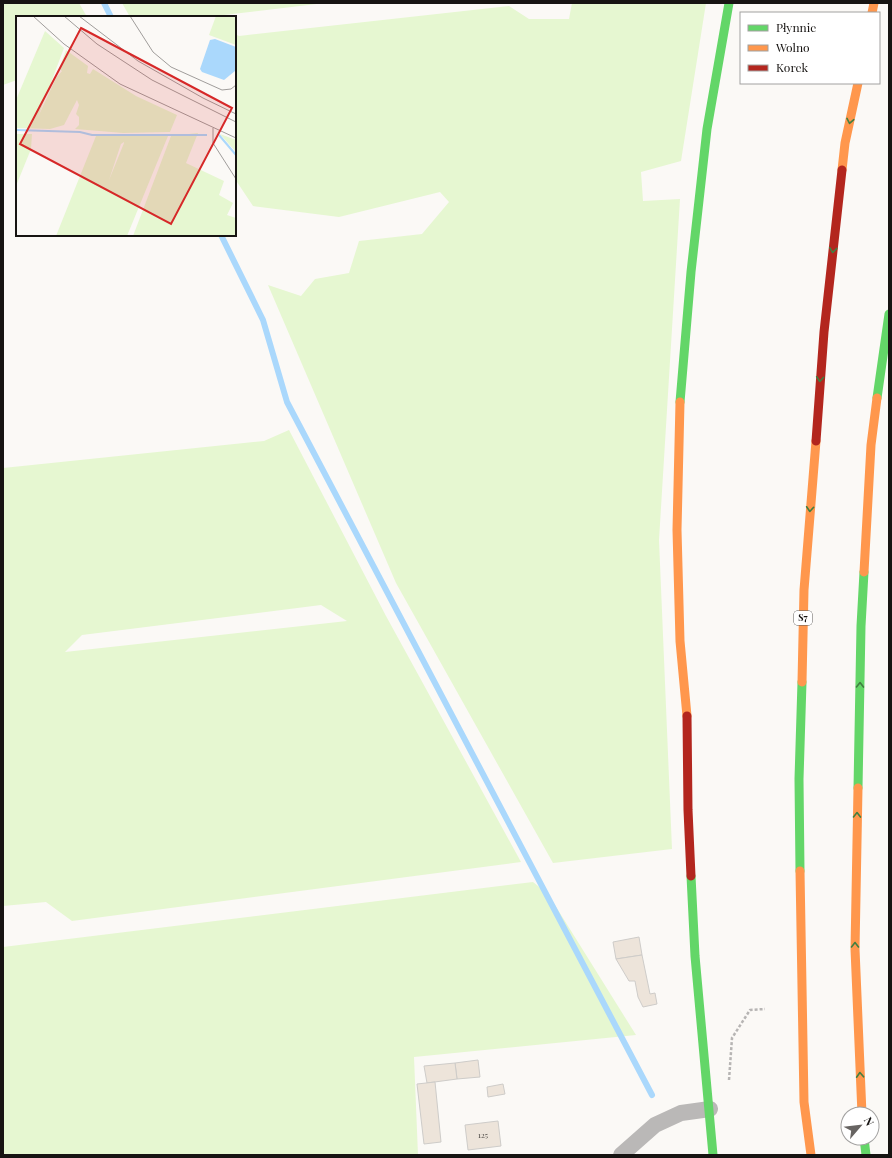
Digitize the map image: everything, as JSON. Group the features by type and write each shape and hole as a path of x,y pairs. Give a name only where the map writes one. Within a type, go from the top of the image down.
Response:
{"main road":[{"path":"713,1155 695,956 688,810 687,713 680,641 676,530 679,409 691,272 707,129 729,3"},
{"name":"S7","path":"811,1155 804,1102 799,779 804,590 824,332 845,144 858,84"},
{"path":"862,1106 855,949 861,626 871,445 889,314"}],"street":[{"path":"621,1155 655,1125 681,1114 710,1109"}],"path":[{"path":"729,1083 732,1038 750,1010 765,1009"}],"green space":[{"path":"3,3 79,3 86,16 16,16 16,80 3,85"},
{"path":"122,3 325,3 224,16 129,16"},
{"path":"572,3 706,3 681,161 641,172 643,201 680,199 659,540 672,849 553,863 396,583 268,285 301,296 315,279 349,273 359,241 422,234 449,202 440,192 339,217 253,206 236,180 236,34 239,36 509,6 529,19 569,19"},
{"path":"289,430 386,616 521,862 72,921 46,902 3,906 3,468 264,441","holes":["321,605 347,621 65,652 82,635"]},
{"path":"533,882 548,894 636,1035 414,1057 418,1155 3,1155 3,947"}],"building":[{"path":"639,937 642,955 616,959 613,942"},
{"path":"642,955 650,994 655,993 657,1004 643,1007 638,997 635,981 629,981 616,959"},
{"path":"478,1060 480,1077 457,1079 455,1063"},
{"path":"455,1063 457,1079 427,1083 424,1066"},
{"path":"435,1082 441,1142 424,1144 417,1084"},
{"path":"503,1084 505,1094 488,1097 487,1087"},
{"path":"498,1121 501,1146 468,1150 465,1125"}],"waterway":[{"path":"104,3 110,16"},
{"path":"221,236 263,320 287,402 652,1095"}],"traffic: fast":[{"path":"680,402 691,272 707,129 729,3"},
{"path":"877,398 889,314"},
{"path":"858,788 861,626 864,572"},
{"path":"800,871 799,779 802,682"},
{"path":"691,876 695,956 713,1155"},
{"path":"865,1146 866,1155"}],"traffic: slow":[{"path":"872,12 874,3"},
{"path":"842,170 845,143 858,84"},
{"path":"864,572 871,445 877,398"},
{"path":"680,402 677,530 680,641 687,716"},
{"path":"802,682 804,590 816,441"},
{"path":"858,788 855,949 862,1106"},
{"path":"800,871 804,1102 811,1155"}],"traffic: jam":[{"path":"816,441 824,332 842,170"},
{"path":"687,716 688,810 691,876"}]}
